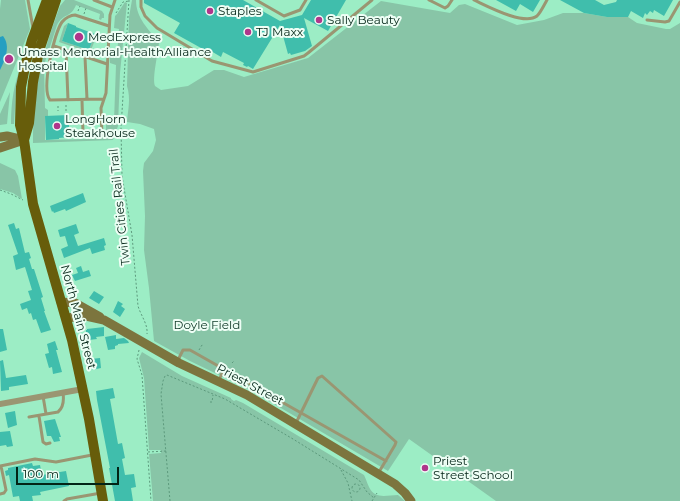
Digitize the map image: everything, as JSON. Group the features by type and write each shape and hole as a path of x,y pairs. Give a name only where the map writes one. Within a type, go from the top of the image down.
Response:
{"main road":[{"name":"North Main Street","path":"47,0 32,40 23,76 20,104 20,124 24,140 33,204 66,318 83,390 103,497"},
{"name":"North Main Street","path":"24,140 29,123 33,82 39,51 56,0"},
{"path":"0,137 7,136 24,140"},
{"path":"0,148 24,140"},
{"path":"61,302 78,304 94,312 104,320"},
{"name":"Priest Street","path":"66,318 86,316 104,320 177,362 240,392 395,484 411,501"}],"street":[{"path":"0,404 83,390"}],"lane":[{"path":"28,0 33,27 32,40"},
{"path":"94,0 112,7"},
{"path":"102,135 101,108 106,93 106,64 110,12 115,0"},
{"path":"141,0 141,7 145,16 157,28 166,34 212,61 253,72 308,53 372,0"},
{"path":"256,0 284,16 300,10 306,0"},
{"path":"429,0 446,8 452,0"},
{"path":"474,0 520,19 535,18 547,0"},
{"path":"647,20 665,22 670,21 680,2"},
{"path":"676,11 680,13"},
{"path":"104,99 50,100 48,97 48,69 61,23 72,15 109,26"},
{"path":"54,46 106,64"},
{"path":"66,50 68,100"},
{"path":"85,56 87,99"},
{"path":"82,100 83,133"},
{"path":"177,362 183,350 188,349 386,461"},
{"path":"218,381 224,369"},
{"path":"295,424 318,378 322,376 396,442 378,474"},
{"path":"240,392 246,382"},
{"path":"29,417 58,412 61,409 64,399 63,393"},
{"path":"43,396 46,414"},
{"path":"267,407 273,397"},
{"path":"39,416 43,442 46,444 50,443"},
{"path":"0,494 4,493 6,490 1,466 35,459 56,462 95,454"},
{"path":"64,501 67,499 103,497"}],"path":[{"path":"110,12 116,14 123,2 129,1"},
{"name":"Twin Cities Rail Trail","path":"129,1 121,128 122,176 132,235 138,306 147,326 146,337"},
{"path":"78,12 80,6"},
{"path":"84,14 86,8"},
{"path":"58,100 58,111"},
{"path":"0,190 24,201"},
{"path":"201,346 202,344 204,345"},
{"path":"140,349 137,359 142,375 151,501"},
{"path":"170,501 161,394 165,376 170,375 232,402 262,420 359,480 369,495 374,498"},
{"path":"210,402 212,402 214,394"},
{"path":"148,452 166,451"},
{"path":"341,469 350,490 352,501"},
{"path":"352,490 353,485 356,484 360,489"},
{"path":"350,490 356,493 360,489 365,489"},
{"path":"372,501 377,493"}],"green space":[{"name":"Umass Memorial-HealthAlliance Hospital","path":"1,0 25,0 30,29 0,102 0,9"},
{"path":"65,0 74,0 102,11 104,18 101,20 99,19 100,14 76,5 72,12 59,21 57,25 44,65 45,108 48,110 48,116 45,116 45,140 86,139 88,133 98,133 99,137 106,136 106,124 114,121 116,65 110,63 110,57 117,56 119,29 114,28 115,16 125,2 127,3 120,73 118,126 113,140 33,143 33,124 40,73 48,40 60,6"},
{"path":"132,0 136,0 138,13 147,28 159,43 154,82 155,86 161,90 188,86 214,70 224,70 244,77 308,58 381,1 450,13 459,5 465,4 517,25 544,20 563,13 584,13 607,17 628,17 637,23 666,29 670,29 680,23 680,501 496,501 409,439 388,471 252,391 190,361 154,341 144,250 145,216 143,171 144,163 153,151 156,140 154,129 140,124 127,122 129,100 127,86 129,17"},
{"path":"68,23 62,41 89,50 93,39 95,40 91,50 88,52 59,42 64,26"},
{"path":"22,63 16,92 14,124 11,124 14,93"},
{"path":"10,92 7,124 0,125 0,114"},
{"path":"0,163 15,170 18,176 22,199 13,193 0,189"},
{"name":"Doyle Field","path":"142,352 182,376 231,398 234,401 236,400 243,403 364,475 369,487 375,494 382,496 398,495 405,501 153,501 149,454 161,453 161,450 149,450 144,378 139,358"}],"water":[{"path":"3,36 7,44 7,49 0,70 0,37"}],"building":[{"path":"144,0 243,0 280,21 302,15 311,0 346,0 328,31 304,18 312,46 305,51 291,55 290,53 288,54 280,25 253,69 243,65 244,63 223,52 221,57 211,51 210,53 174,33 180,23 144,3"},
{"path":"496,0 540,0 533,12 520,4 516,11"},
{"path":"560,0 595,0 604,5 616,2 617,0 673,0 664,16 654,10 653,13 650,11 647,15 645,13 643,18 631,11 628,17 607,17 584,13"},
{"name":"MedExpress","path":"68,23 95,34 89,50 62,41"},
{"name":"LongHorn Steakhouse","path":"69,115 69,137 46,140 45,116"},
{"path":"83,193 86,202 66,211 65,209 54,213 53,211 52,212 50,206"},
{"path":"14,223 16,229 19,228 25,253 29,252 31,258 29,259 32,269 34,269 43,297 41,298 44,311 51,330 41,333 36,319 33,320 31,313 29,314 27,308 22,310 20,304 31,300 28,291 32,290 25,267 16,270 13,256 18,254 8,225"},
{"path":"76,224 79,233 74,235 78,246 104,238 106,245 104,246 105,250 92,254 90,248 64,258 61,249 68,246 65,236 60,237 58,230"},
{"path":"81,266 83,272 89,270 91,276 75,281 72,275 78,273 76,268"},
{"path":"94,291 104,297 99,304 89,298"},
{"path":"118,301 123,304 121,306 125,309 120,317 113,312"},
{"path":"104,327 104,336 89,340 86,338 87,329"},
{"path":"0,329 3,329 7,350 0,352"},
{"path":"116,335 116,339 124,338 129,343 118,344 115,346 115,349 108,350 105,337"},
{"path":"55,341 62,372 53,374 52,367 49,368 45,354 49,353 47,344"},
{"path":"100,358 101,368 92,370 91,359"},
{"path":"3,360 6,378 26,375 28,384 9,387 9,390 1,391 0,361"},
{"path":"113,388 115,398 110,399 118,444 122,443 125,458 122,459 125,475 134,474 136,487 131,488 133,501 115,501 109,468 96,391"},
{"path":"15,411 17,425 8,428 5,413"},
{"path":"55,419 61,437 59,437 60,441 54,442 51,436 47,436 44,421"},
{"path":"10,431 13,446 0,446 0,432"},
{"path":"32,463 33,466 40,465 42,475 66,471 69,486 40,492 41,495 32,496 33,501 20,501 19,496 13,497 9,475 6,476 5,471 8,470 8,468"}],"place":[{"name":"Staples","path":"210,11"},
{"name":"Sally Beauty","path":"319,20"},
{"name":"TJ Maxx","path":"248,32"},
{"name":"MedExpress","path":"79,37"},
{"name":"Umass Memorial-HealthAlliance Hospital","path":"9,59"},
{"name":"LongHorn Steakhouse","path":"57,126"},
{"name":"Priest Street School","path":"425,468"}]}
